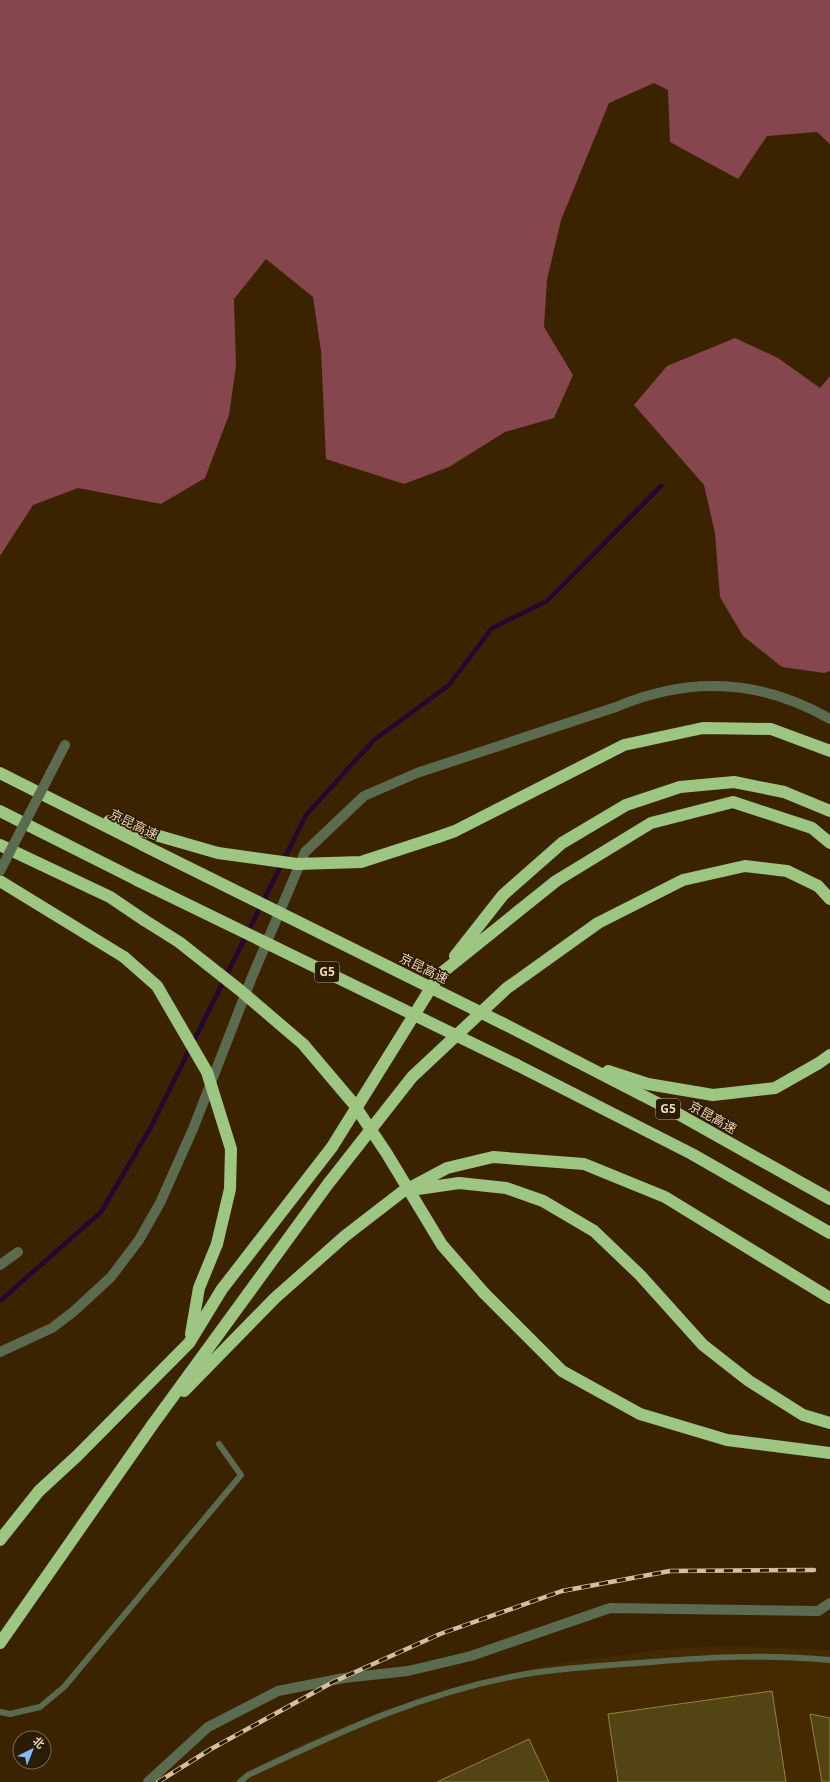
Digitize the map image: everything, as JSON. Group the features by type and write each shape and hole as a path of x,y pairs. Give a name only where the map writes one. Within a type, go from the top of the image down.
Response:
{"highway":[{"path":"79,813 218,853 297,864 361,862 455,831 624,745 631,743 703,728 771,730 830,751"},
{"name":"京昆高速","path":"0,773 579,1062 673,1111 830,1199"},
{"path":"0,1540 39,1491 77,1456 189,1342 222,1289 332,1147 439,975 503,895 562,843 626,805 680,787 734,782 784,792 830,811"},
{"path":"439,975 556,881 651,823 733,802 812,828 830,843"},
{"name":"G5","path":"0,811 517,1065 692,1154 830,1233"},
{"path":"0,845 110,897 185,947 241,991 303,1044 353,1103 388,1154 442,1245 484,1293 562,1371 640,1414 727,1440 830,1454"},
{"path":"0,1643 153,1424 324,1191 412,1077 507,988 598,923 683,880 745,866 787,870 818,886 830,899"},
{"path":"0,882 124,957 157,986 207,1072 231,1149 230,1189 217,1244 199,1288 189,1342"},
{"path":"579,1062 648,1084 713,1095 775,1088 819,1064 830,1055"},
{"path":"153,1424 275,1298 345,1236 402,1192 447,1168 493,1158 584,1164 665,1197 830,1298"},
{"path":"402,1192 459,1183 506,1188 543,1201 594,1231 640,1275 703,1345 749,1380 803,1415 830,1423"}],"street":[{"path":"0,1352 52,1328 73,1312 111,1277 139,1240 160,1204 193,1129 252,978 304,852 364,796 417,773 616,707 635,699 676,688 717,685 759,690 797,702 830,719"},
{"path":"0,871 65,745"},
{"path":"0,1265 18,1252"},
{"path":"148,1782 208,1727 278,1692 344,1678 408,1671 471,1656 610,1608 818,1611 830,1603"}],"lane":[{"path":"0,1712 10,1714 40,1707 64,1687 241,1475 220,1444"},
{"path":"240,1782 248,1776 358,1724 424,1700 491,1682 570,1668 691,1658 771,1656 830,1660"}],"shaded area":[{"path":"0,0 830,0 830,144 817,132 767,136 738,179 670,142 668,90 654,83 609,103 561,220 547,280 544,327 573,375 554,418 505,432 449,467 404,484 326,459 321,351 313,297 266,259 234,299 236,366 229,415 205,478 161,504 78,488 33,505 0,556"},
{"path":"735,338 778,358 820,388 830,376 830,671 824,673 782,667 743,636 720,597 715,533 704,485 634,405 667,366"},
{"path":"709,1647 830,1650 830,1782 230,1782 292,1749 336,1729 426,1696 473,1682 566,1662 661,1650"}],"building":[{"path":"772,1691 786,1782 618,1782 608,1714"},
{"path":"810,1714 830,1718 830,1782 822,1782"},
{"path":"529,1739 549,1782 437,1782"}],"waterway":[{"path":"0,1301 101,1212 151,1127 306,815 374,740 449,685 492,628 547,601 661,486"}],"railway":[{"path":"158,1782 211,1749 333,1682 440,1634 562,1591 670,1571 814,1570"}]}
